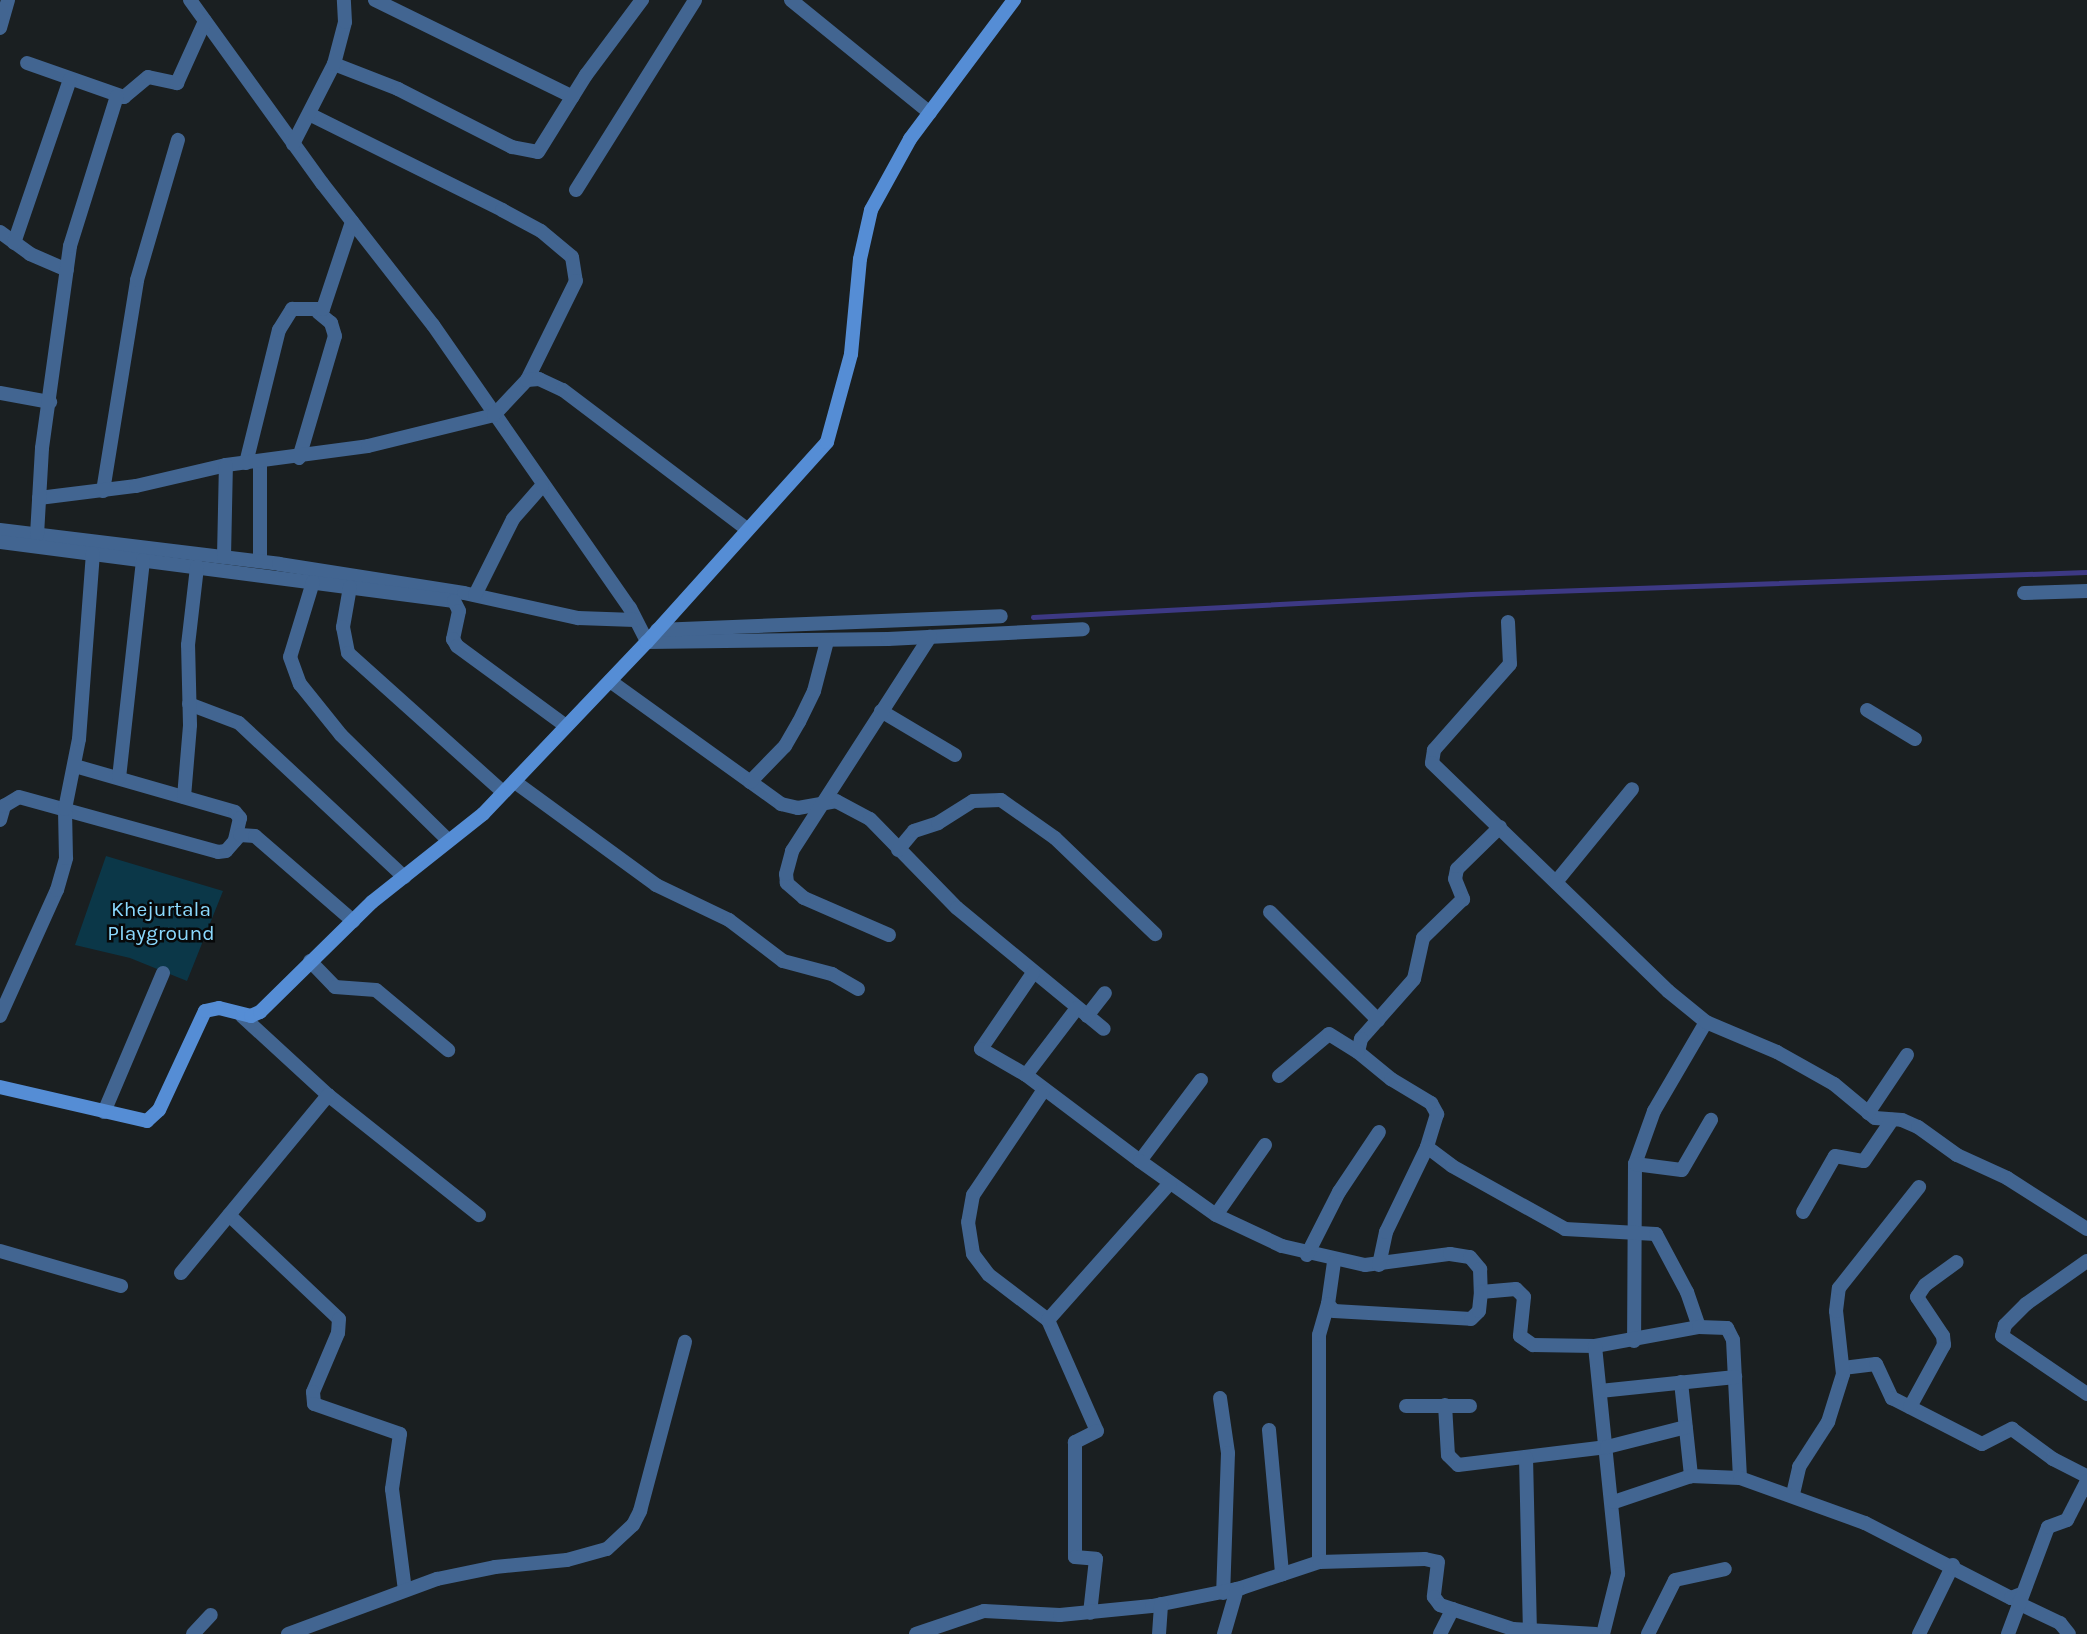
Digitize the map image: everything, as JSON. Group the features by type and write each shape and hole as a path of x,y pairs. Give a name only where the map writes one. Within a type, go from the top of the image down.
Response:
{"street":[{"path":"0,28 8,0"},
{"path":"190,0 293,144 433,325 635,620 646,642"},
{"path":"293,144 334,64 345,22 344,0"},
{"path":"375,0 573,97"},
{"path":"334,64 398,89 532,153 544,146 573,97 642,0"},
{"path":"576,190 695,0"},
{"path":"791,0 930,113"},
{"path":"242,1016 260,1012 353,921 509,787 646,642 827,442 851,354 864,235 888,176 930,113 1014,0"},
{"path":"26,63 117,96 129,96 148,77 177,83 205,21"},
{"path":"14,243 70,79"},
{"path":"37,535 50,402 75,225 117,96"},
{"path":"39,498 103,491 226,465 299,458 494,415 527,380 576,281 572,257 541,231 502,209 309,114"},
{"path":"103,491 137,280 178,140"},
{"path":"318,312 329,301 352,222"},
{"path":"0,232 14,243 68,270"},
{"path":"260,561 253,463 286,316 303,307 318,312 331,323 335,336 299,458"},
{"path":"527,380 550,381 564,390 747,529"},
{"path":"0,393 50,402"},
{"path":"224,557 226,465"},
{"path":"475,595 513,519 542,486"},
{"path":"0,530 260,561 475,595 578,618 635,620"},
{"path":"0,542 454,601 459,611 453,639 457,646 566,726"},
{"path":"0,1016 62,874 68,840 65,809 75,766 93,554"},
{"path":"119,778 143,560"},
{"path":"184,797 189,704 188,645 197,567"},
{"path":"313,582 290,657 300,684 341,735 449,841"},
{"path":"350,587 343,627 348,653 509,787 656,885 729,920 783,961 832,974 858,989"},
{"path":"2024,593 2087,591"},
{"path":"657,630 1001,616"},
{"path":"1508,622 1510,664 1430,759 1668,991 1706,1021 1777,1052 1834,1084 1868,1114 1919,1127 1957,1155 2018,1185 2087,1229"},
{"path":"646,642 827,641 1083,629"},
{"path":"889,935 804,898 787,883 792,850 827,800 930,637"},
{"path":"750,782 785,746 799,722 814,691 827,641"},
{"path":"610,681 790,808 827,800 870,819 957,908 1104,1029"},
{"path":"189,704 239,723 404,877"},
{"path":"1867,710 1915,739"},
{"path":"881,711 955,755"},
{"path":"0,820 12,798 65,809 218,852 226,851 235,839 240,818 236,812 75,766"},
{"path":"1556,881 1632,789"},
{"path":"898,850 914,831 938,823 973,801 1001,800 1055,838 1155,934"},
{"path":"1358,1052 1361,1039 1414,979 1423,938 1463,899 1455,879 1457,869 1500,827"},
{"path":"235,839 247,834 263,841 353,921"},
{"path":"1270,912 1378,1020"},
{"path":"310,961 335,988 376,990 448,1050"},
{"path":"104,1112 163,973"},
{"path":"1033,973 982,1049 1026,1075 1043,1091 1216,1215 1307,1255 1334,1262 1379,1265 1413,1257 1470,1257 1480,1269 1479,1311 1471,1319 1334,1311 1328,1304"},
{"path":"1026,1075 1082,1012 1105,993"},
{"path":"0,1087 147,1121 159,1110 205,1011 219,1008 242,1016 328,1095 480,1215"},
{"path":"1634,1341 1632,1232 1635,1164 1654,1111 1706,1021"},
{"path":"1279,1076 1329,1034 1434,1107 1427,1147 1386,1232 1379,1265"},
{"path":"1868,1114 1907,1055"},
{"path":"1140,1161 1201,1080"},
{"path":"1043,1091 973,1195 968,1222 973,1254 989,1275 1048,1320 1097,1431 1075,1442 1074,1557 1096,1559 1090,1613"},
{"path":"181,1273 328,1095"},
{"path":"1635,1164 1682,1170 1711,1120"},
{"path":"1803,1212 1835,1156 1864,1161 1892,1120"},
{"path":"1307,1255 1339,1192 1379,1132"},
{"path":"1216,1215 1265,1145"},
{"path":"1427,1147 1452,1166 1556,1226 1573,1231 1652,1231 1659,1238 1688,1292 1699,1327"},
{"path":"1048,1320 1170,1183"},
{"path":"1793,1494 1802,1458 1833,1409 1843,1368 1836,1311 1839,1288 1919,1187"},
{"path":"229,1215 339,1319 338,1333 313,1392 314,1404 400,1434 392,1489 405,1590"},
{"path":"0,1251 121,1286"},
{"path":"2087,1261 2026,1304 2006,1325 2002,1336 2087,1394"},
{"path":"1319,1562 1319,1335 1328,1304 1334,1262"},
{"path":"1910,1407 1944,1345 1943,1336 1917,1297 1925,1286 1957,1262"},
{"path":"1481,1292 1516,1289 1524,1297 1523,1341 1544,1346 1595,1346 1699,1327 1731,1330 1740,1478"},
{"path":"288,1634 405,1590 471,1571 593,1554 621,1538 633,1525 647,1492 685,1342"},
{"path":"1595,1346 1614,1502 1618,1574 1603,1634"},
{"path":"1843,1368 1876,1364 1885,1390 1910,1407 1982,1444 2012,1429 2053,1459 2087,1478 2067,1520 2048,1527 2008,1634"},
{"path":"1600,1391 1735,1377"},
{"path":"1681,1382 1691,1476"},
{"path":"1220,1398 1228,1453 1230,1591 1223,1634"},
{"path":"1445,1405 1448,1455 1453,1463 1607,1447 1686,1427"},
{"path":"1406,1406 1470,1406"},
{"path":"1269,1430 1282,1574"},
{"path":"1526,1457 1530,1631"},
{"path":"1614,1502 1691,1476 1740,1478 1793,1494 1953,1566 2011,1598 2020,1598 2060,1623 2069,1634"},
{"path":"916,1634 997,1609 1060,1615 1161,1604 1230,1591 1319,1562 1433,1559 1439,1568 1435,1603 1530,1631 1596,1634"},
{"path":"1919,1634 1953,1566"},
{"path":"1648,1634 1675,1580 1726,1569"},
{"path":"1159,1634 1161,1604"},
{"path":"1440,1634 1453,1609"},
{"path":"193,1634 211,1615"}],"green space":[{"name":"Khejurtala Playground","path":"106,856 223,891 187,981 130,958 75,945"}],"waterway":[{"path":"1033,617 1471,594 2087,572"}]}
